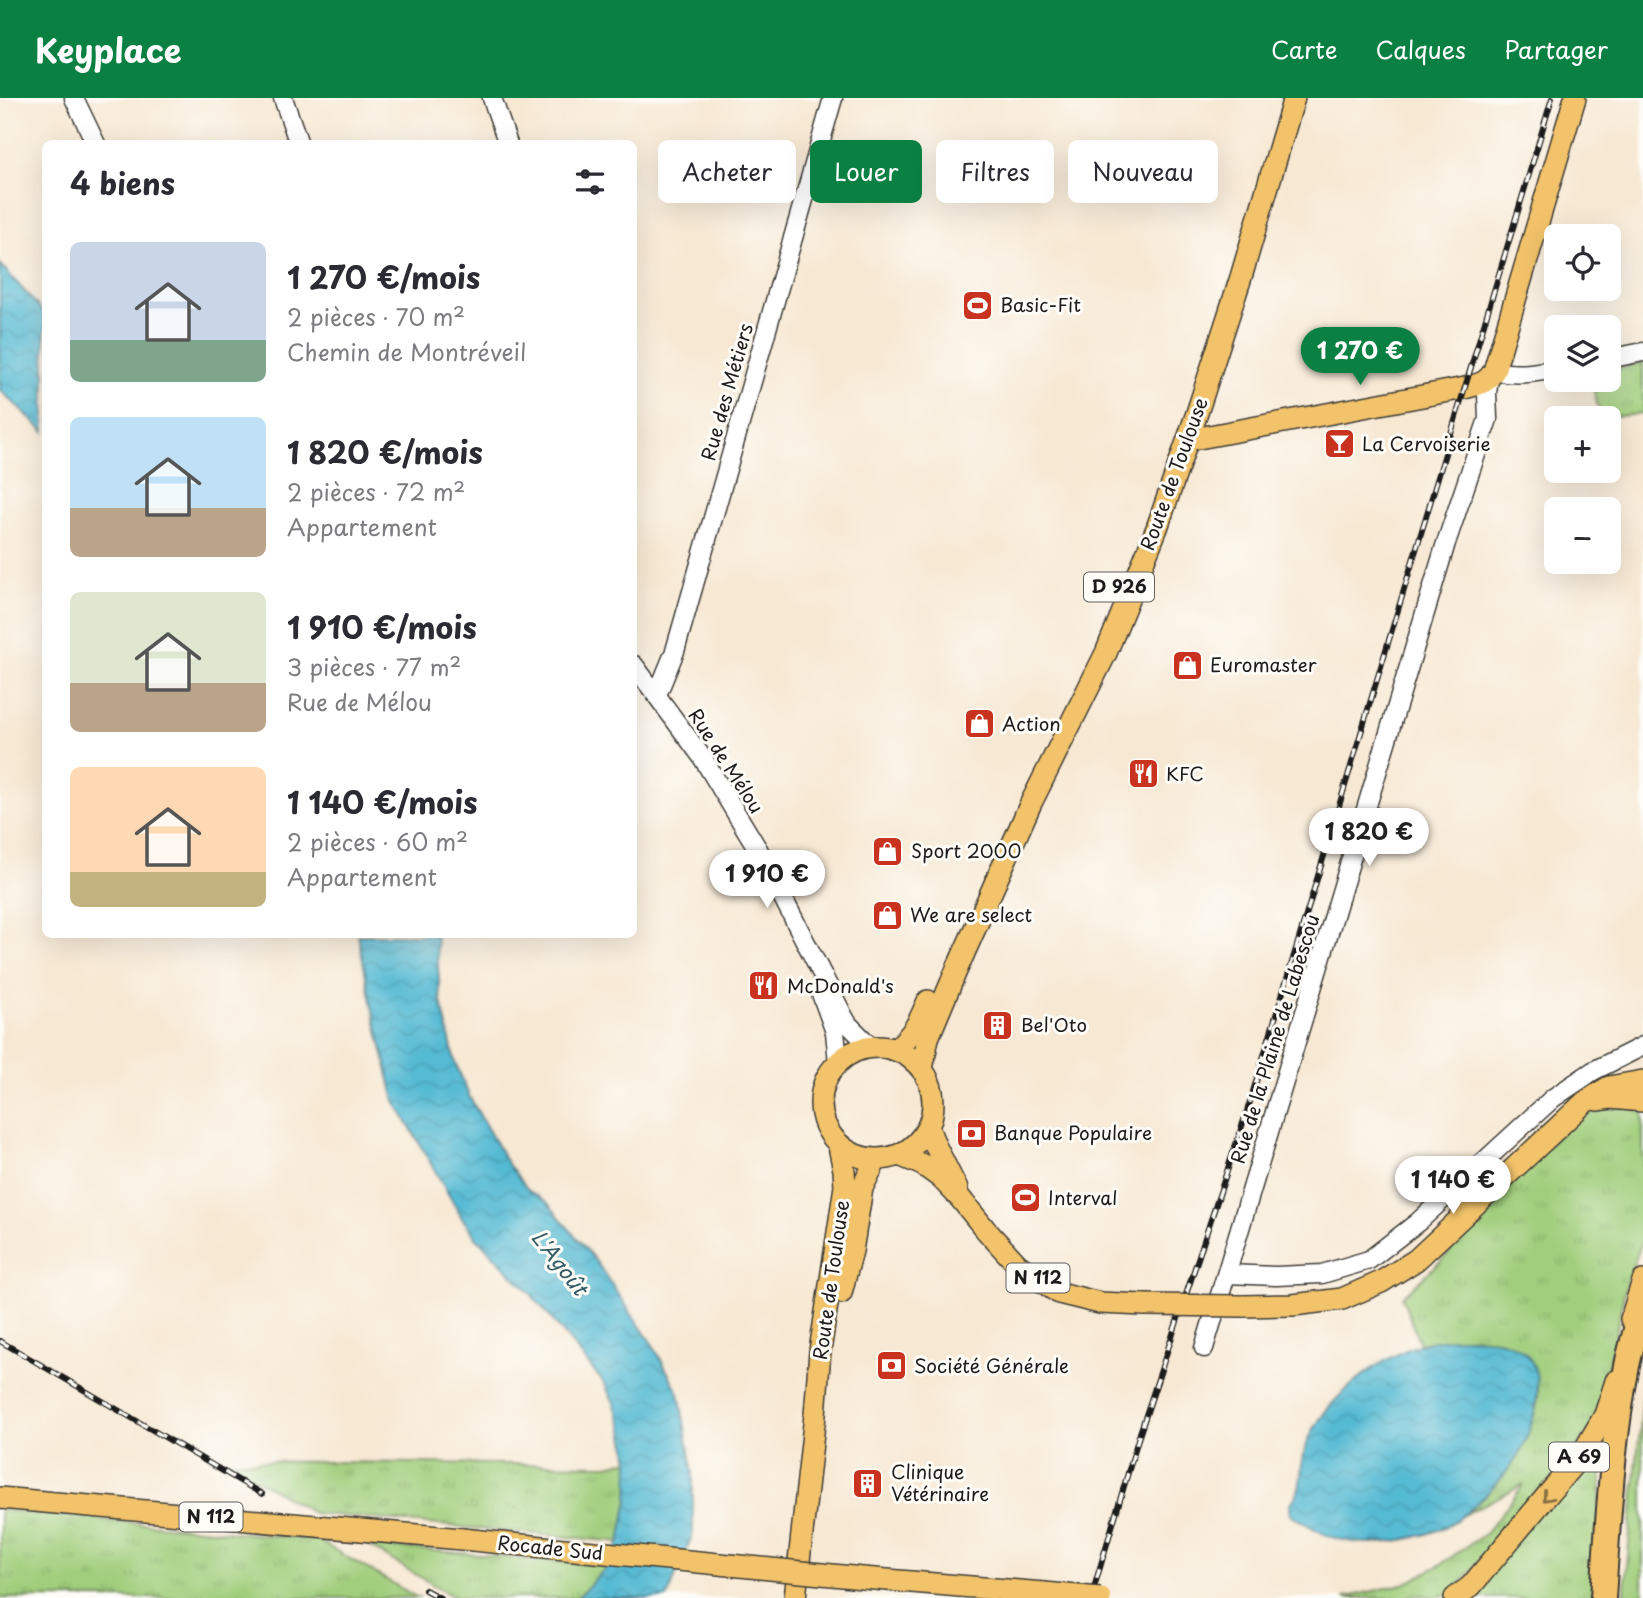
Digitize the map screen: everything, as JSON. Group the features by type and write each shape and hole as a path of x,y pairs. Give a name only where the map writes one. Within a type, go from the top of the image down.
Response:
{"highway":[{"name":"A 69","path":"1603,1598 1616,1443 1627,1366 1643,1303"}],"main road":[{"name":"D 926","path":"895,1050 918,1025 1109,611 1141,532 1194,383 1253,199 1281,98"},
{"name":"Route de Toulouse","path":"922,1069 928,1038 956,971 1030,806 1105,653 1157,528 1249,253 1294,98"},
{"path":"1188,440 1465,388 1480,384 1491,375 1575,98"},
{"path":"1197,413 1224,425 1245,430"},
{"path":"871,1047 895,1050 910,1057 922,1069 931,1086 933,1113 921,1138 911,1148 899,1155 876,1160 863,1158 839,1146 829,1133 821,1112 823,1086 829,1073 848,1055 871,1047"},
{"name":"N 112","path":"899,1155 923,1165 940,1178 1018,1265 1059,1293 1100,1304 1293,1305 1342,1299 1381,1282 1416,1260 1585,1102 1609,1087 1643,1081"},
{"path":"1585,1102 1611,1098 1643,1101"},
{"name":"N 112","path":"928,1126 960,1198"},
{"name":"Route de Toulouse","path":"795,1593 820,1351 845,1186 839,1146"},
{"name":"Route de Toulouse","path":"815,1415 852,1251 862,1188 876,1160"},
{"name":"A 69","path":"1455,1598 1471,1586 1556,1486 1582,1454 1594,1434 1612,1396 1643,1281"},
{"name":"A 69","path":"1612,1598 1629,1420 1643,1332"},
{"name":"Rocade Sud","path":"0,1498 1100,1598"}],"street":[{"path":"74,98 94,140"},
{"path":"283,98 298,140"},
{"path":"492,98 507,140"},
{"name":"Rue des Métiers","path":"657,695 675,651 833,98"},
{"path":"1621,356 1643,352"},
{"path":"1491,375 1544,371"},
{"name":"Rue de la Plaine de Labescou","path":"1204,1348 1442,556 1488,419 1487,393 1491,375"},
{"name":"Rue de Mélou","path":"637,669 702,757 759,851 848,1024 871,1047"},
{"name":"Rue de Mélou","path":"795,922 835,1032 838,1062"},
{"path":"1227,1274 1322,1274 1369,1260 1418,1223 1553,1098 1593,1071 1643,1046"}],"green space":[{"path":"1643,363 1643,414 1621,416 1621,406 1597,404 1594,392 1621,392 1621,367"},
{"path":"1631,1108 1643,1112 1643,1239 1626,1285 1606,1380 1591,1426 1570,1457 1451,1594 1434,1597 1415,1595 1406,1598 1344,1598 1407,1583 1440,1565 1486,1533 1524,1484 1463,1515 1501,1478 1533,1418 1538,1392 1535,1372 1530,1363 1516,1348 1496,1339 1463,1338 1420,1344 1402,1297 1451,1251 1456,1231 1570,1125 1593,1112"},
{"path":"1643,1396 1643,1598 1624,1598"},
{"path":"1598,1442 1604,1445 1592,1598 1467,1598"},
{"path":"630,1460 628,1500 620,1542 313,1513 226,1461 607,1465"},
{"path":"0,1510 317,1540 418,1598 0,1598"},
{"path":"367,1545 608,1566 577,1598 455,1598"}],"water":[{"path":"0,264 42,311 42,429 0,390"},
{"name":"L'Agoût","path":"359,938 436,938 440,996 455,1062 470,1098 507,1163 529,1191 547,1202 595,1260 653,1345 679,1393 693,1473 693,1533 667,1598 577,1598 608,1566 620,1542 628,1500 629,1460 622,1424 604,1383 532,1295 477,1238 462,1218 395,1101"},
{"path":"1453,1338 1490,1339 1509,1343 1525,1353 1535,1368 1538,1392 1530,1428 1518,1455 1499,1481 1462,1516 1449,1524 1431,1533 1395,1541 1362,1543 1340,1539 1319,1532 1290,1514 1290,1503 1299,1487 1310,1436 1333,1403 1348,1388 1382,1363 1416,1346"}],"railway":[{"path":"1091,1598 1138,1439 1249,1105 1552,98"},
{"path":"0,1341 262,1494"},
{"path":"425,1590 440,1598"}],"place":[{"name":"Basic-Fit","path":"977,305"},
{"name":"La Cervoiserie","path":"1339,444"},
{"name":"Euromaster","path":"1187,665"},
{"name":"Action","path":"979,724"},
{"name":"KFC","path":"1143,774"},
{"name":"Sport 2000","path":"888,851"},
{"name":"We are select","path":"887,915"},
{"name":"McDonald's","path":"764,986"},
{"name":"Bel'Oto","path":"998,1025"},
{"name":"Banque Populaire","path":"971,1133"},
{"name":"Interval","path":"1025,1198"},
{"name":"Société Générale","path":"891,1366"},
{"name":"Clinique Vétérinaire","path":"868,1483"}]}
